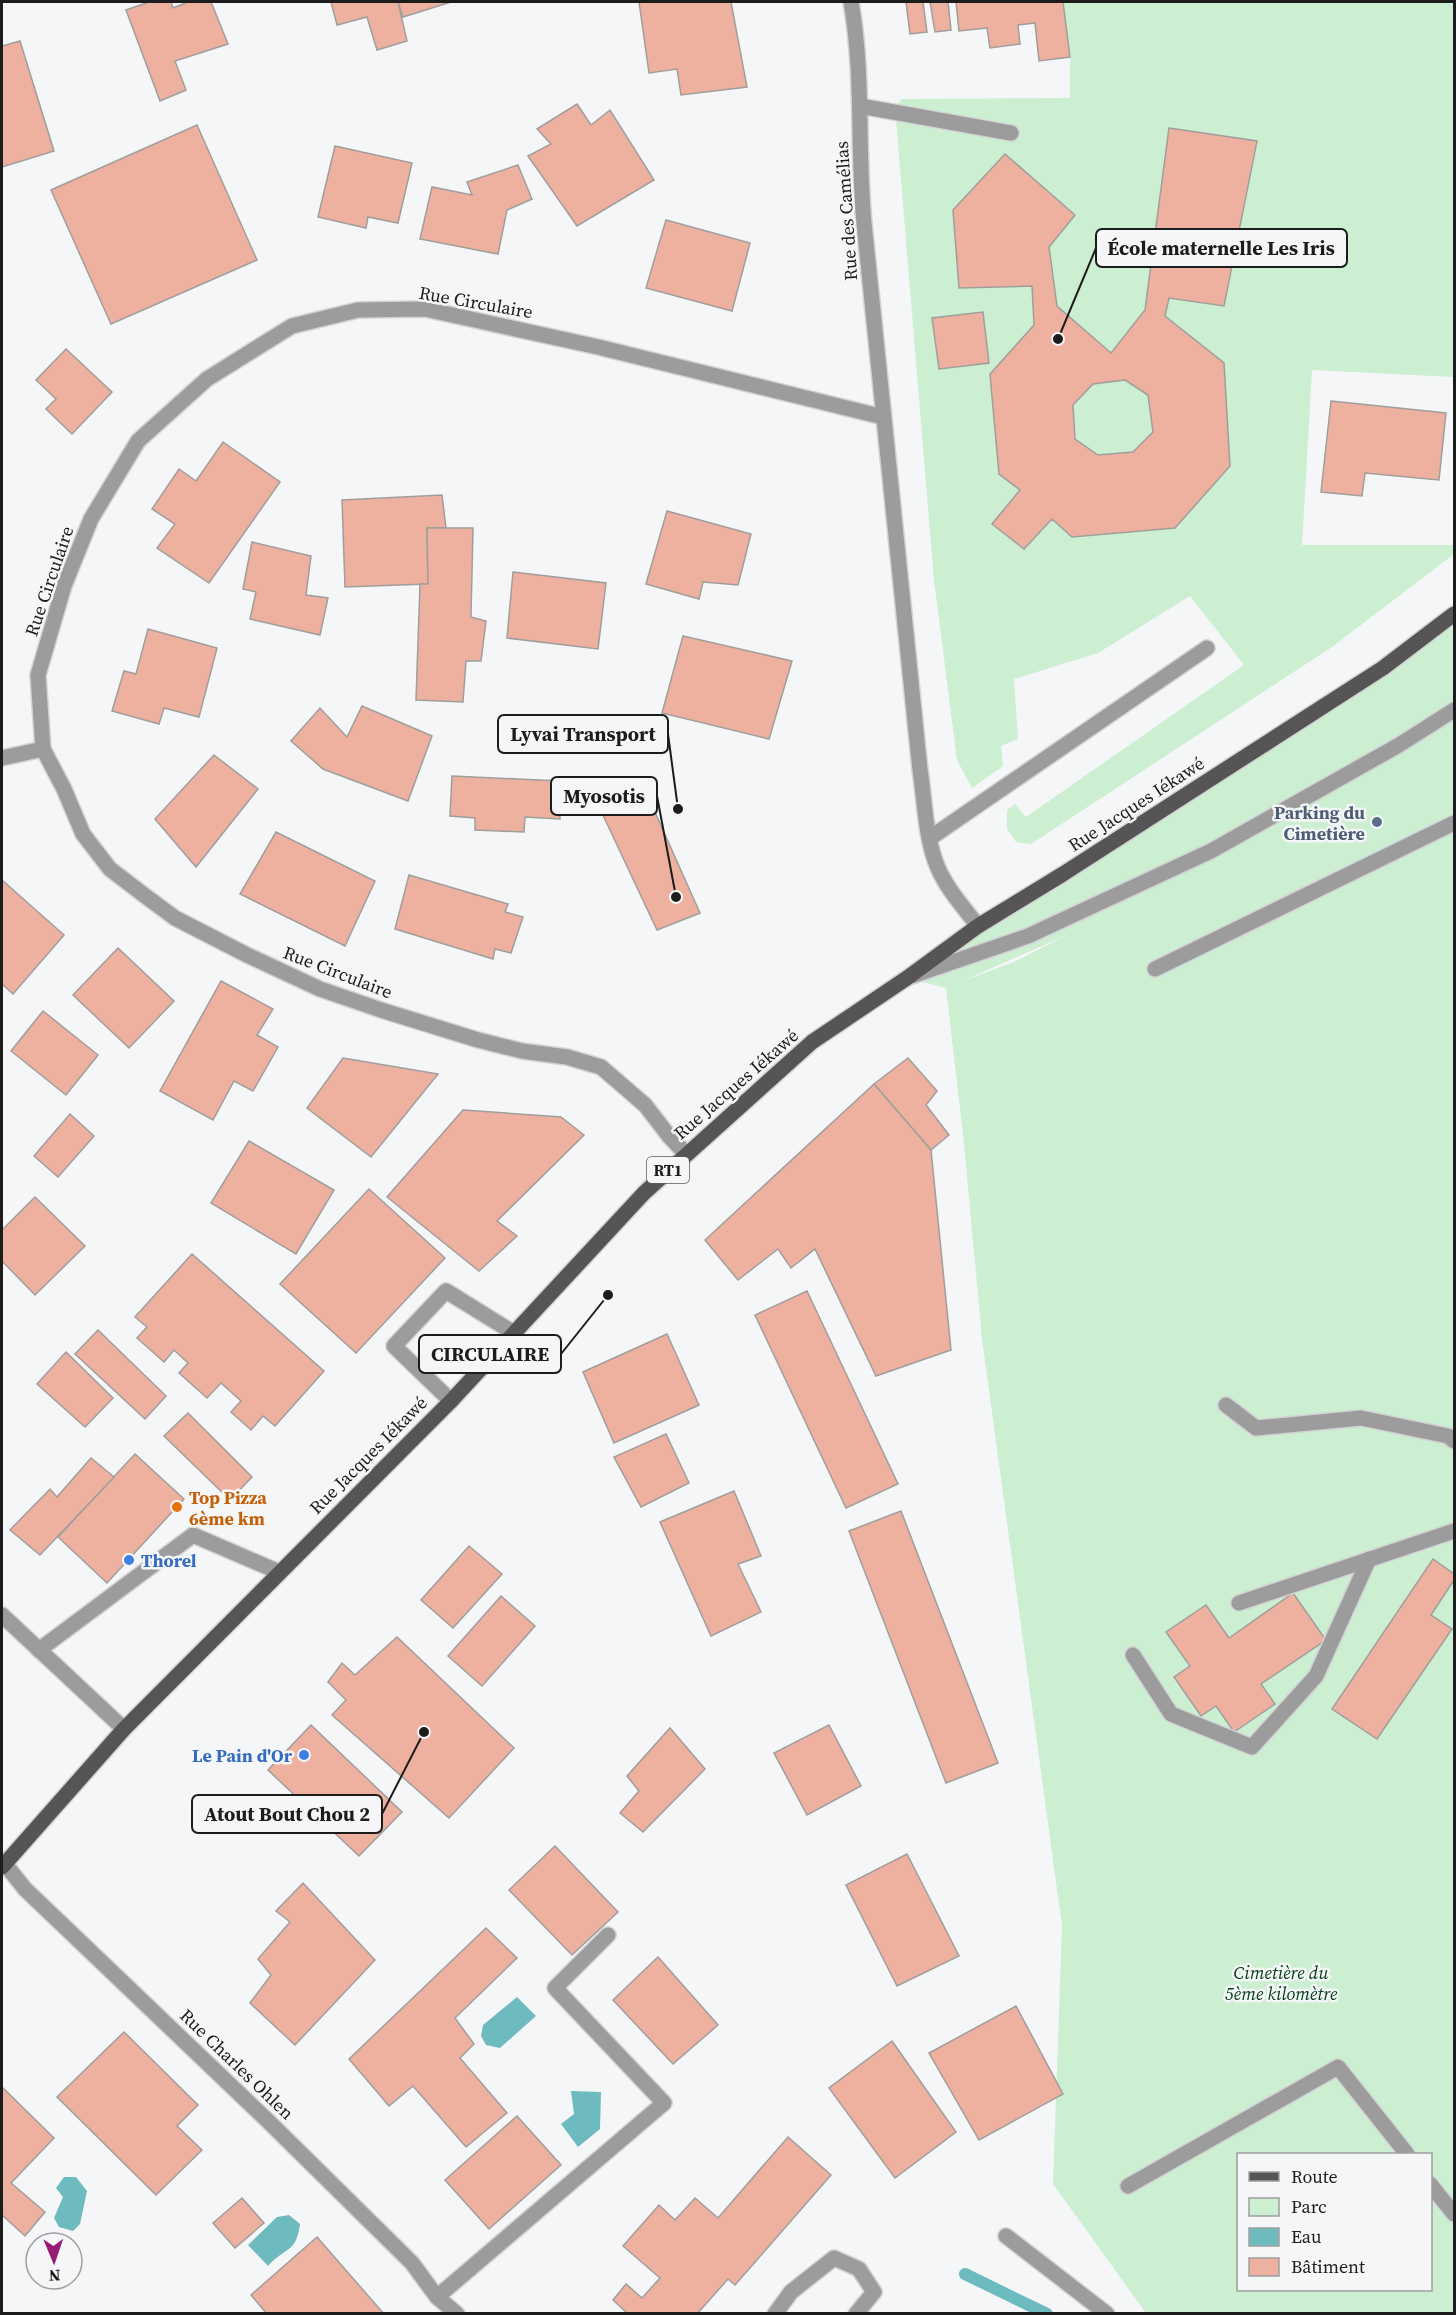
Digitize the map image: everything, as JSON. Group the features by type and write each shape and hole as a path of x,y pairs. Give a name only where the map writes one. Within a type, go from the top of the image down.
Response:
{"main road":[{"name":"Rue Jacques Iékawé","path":"3,1866 124,1729 451,1401 644,1193 812,1042 907,978 978,926 1063,874 1383,668 1455,614"}],"street":[{"name":"Rue des Camélias","path":"851,2 855,22 860,106 863,210 920,770 930,838 937,867 978,926"},
{"path":"860,106 1011,133"},
{"name":"Rue Circulaire","path":"686,1154 645,1105 601,1067 567,1057 522,1051 489,1042 320,989 175,918 110,869 83,834 64,789 43,749 38,675 64,586 91,519 138,441 207,379 292,326 358,310 425,309 598,347 883,417"},
{"path":"930,838 1207,648"},
{"path":"907,978 1028,936 1211,851 1399,745 1455,710"},
{"path":"2,758 43,749"},
{"path":"1155,969 1455,824"},
{"path":"451,1401 394,1346 446,1291 514,1332"},
{"path":"1226,1406 1256,1428 1361,1418 1448,1436 1455,1441"},
{"path":"1239,1603 1455,1531"},
{"path":"39,1650 193,1535 279,1572"},
{"path":"1133,1655 1171,1714 1252,1747 1316,1677 1369,1559"},
{"path":"2,1616 124,1729"},
{"name":"Rue Charles Ohlen","path":"3,1866 268,2121 412,2263 437,2297 457,2313"},
{"path":"437,2297 664,2103 555,1988 608,1935"},
{"path":"1128,2186 1338,2067 1406,2153"},
{"path":"1432,2185 1455,2214"},
{"path":"1006,2236 1107,2313"},
{"path":"775,2313 791,2292 834,2258 859,2269 874,2292 856,2313"}],"green space":[{"path":"1063,2 1454,2 1454,377 1312,370 1302,545 1454,545 1454,554 1332,647 1031,844 1016,842 1007,829 1007,810 1015,804 1026,817 1244,665 1190,596 1098,653 1014,679 1018,739 1001,746 1003,766 972,788 957,760 934,580 895,107 902,99 1070,98 1070,57","holes":["1169,128 1257,141 1224,305 1169,298 1165,316 1224,364 1230,466 1175,528 1072,537 1052,519 1023,549 992,524 1020,490 999,474 990,374 1034,325 1032,286 959,288 953,210 1005,154 1075,215 1049,247 1057,306 1111,353 1145,310"]},
{"path":"1125,380 1148,395 1153,432 1133,452 1098,455 1075,439 1073,405 1093,384"},
{"name":"Cimetière du 5ème kilomètre","path":"1454,614 1454,2313 1146,2313 1053,2184 1062,1926 982,1339 964,1143 946,988 907,978","holes":["1067,935 1014,962 960,982"]}],"water":[{"path":"517,1997 536,2016 500,2048 486,2045 481,2036 483,2025"},
{"path":"571,2091 601,2092 600,2129 578,2147 561,2124 574,2114"},
{"path":"64,2177 76,2177 87,2191 80,2224 73,2231 59,2227 54,2218 63,2197 56,2188"},
{"path":"289,2215 300,2224 296,2240 289,2249 268,2266 248,2245 277,2217"}],"building":[{"path":"149,2 171,2 173,8 188,2 211,2 228,44 175,61 186,90 160,101 126,10"},
{"path":"331,2 398,2 407,41 377,50 367,17 337,25"},
{"path":"398,2 451,2 403,17"},
{"path":"639,2 731,2 747,87 681,95 677,69 649,73"},
{"path":"906,2 923,2 927,32 910,34"},
{"path":"930,2 948,2 951,30 935,32"},
{"path":"956,2 1063,2 1070,57 1039,61 1035,23 1018,25 1020,44 990,48 987,28 959,31"},
{"path":"20,41 54,151 2,167 2,46"},
{"path":"577,104 591,125 610,110 654,180 577,226 528,156 551,144 537,129"},
{"path":"197,125 257,260 111,324 51,190"},
{"path":"1169,128 1257,141 1224,306 1169,298 1165,316 1224,363 1230,466 1175,528 1072,537 1052,519 1024,549 992,524 1020,490 999,474 990,374 1034,325 1032,286 959,288 953,210 1005,154 1075,215 1049,247 1057,306 1111,353 1145,310","holes":["1125,380 1148,395 1153,432 1133,452 1098,455 1075,439 1073,405 1093,384"]},
{"path":"335,146 412,163 398,223 368,217 366,228 318,217"},
{"path":"518,165 532,199 507,210 498,254 420,239 432,187 472,195 467,182"},
{"path":"666,220 750,243 732,311 646,288"},
{"path":"983,312 989,363 939,369 932,318"},
{"path":"66,349 112,392 72,434 46,409 56,399 36,380"},
{"path":"1331,401 1446,413 1439,480 1365,473 1362,496 1321,492"},
{"path":"223,442 280,482 209,583 157,548 175,524 152,509 179,469 196,481"},
{"path":"442,495 446,528 427,528 428,584 345,587 342,500"},
{"path":"667,511 751,534 738,585 703,582 699,599 646,584"},
{"path":"427,528 473,528 471,617 486,621 481,661 466,661 463,702 416,700 420,584 428,584"},
{"path":"252,542 311,556 306,595 328,598 320,635 250,619 256,592 243,589"},
{"path":"513,572 606,583 598,649 507,638"},
{"path":"148,629 217,648 199,717 164,708 159,724 112,711 124,671 136,674"},
{"path":"683,636 792,661 769,739 662,713"},
{"path":"362,706 432,736 408,801 323,769 291,741 320,708 347,737"},
{"path":"214,755 258,789 196,867 155,819"},
{"path":"452,776 560,781 560,819 525,817 524,832 475,830 475,818 450,816"},
{"path":"646,792 700,913 657,930 601,811"},
{"path":"276,832 375,881 345,946 240,894"},
{"path":"409,875 508,904 505,912 523,917 511,953 495,949 493,959 395,929"},
{"path":"2,880 64,935 13,994 2,984"},
{"path":"118,948 174,1001 129,1048 73,995"},
{"path":"221,981 273,1009 257,1035 278,1047 253,1091 234,1081 213,1120 160,1091"},
{"path":"43,1011 98,1055 66,1095 11,1051"},
{"path":"343,1058 438,1074 371,1157 307,1108"},
{"path":"908,1058 937,1091 926,1105 949,1135 931,1150 874,1084"},
{"path":"874,1084 931,1150 951,1350 876,1376 815,1249 791,1268 778,1249 738,1280 705,1240"},
{"path":"463,1110 561,1117 584,1135 497,1221 517,1236 479,1271 387,1197"},
{"path":"70,1114 94,1136 58,1177 34,1156"},
{"path":"249,1141 334,1190 296,1254 211,1203"},
{"path":"369,1189 445,1258 356,1353 280,1284"},
{"path":"35,1197 85,1246 35,1295 2,1261 2,1230"},
{"path":"192,1254 324,1371 275,1426 263,1416 251,1430 231,1412 241,1401 221,1383 207,1398 179,1373 188,1363 174,1350 164,1362 137,1338 147,1327 135,1317"},
{"path":"807,1291 898,1484 846,1508 755,1315"},
{"path":"98,1330 166,1396 145,1419 75,1354"},
{"path":"667,1334 699,1405 614,1443 583,1372"},
{"path":"66,1352 113,1398 85,1427 37,1384"},
{"path":"188,1413 252,1477 230,1500 164,1436"},
{"path":"666,1434 689,1483 641,1507 614,1457"},
{"path":"135,1454 184,1499 107,1583 58,1537"},
{"path":"91,1458 114,1477 40,1555 10,1530 50,1489 57,1497"},
{"path":"734,1491 761,1556 738,1564 761,1612 711,1636 660,1522"},
{"path":"901,1511 998,1763 946,1783 849,1531"},
{"path":"469,1546 502,1574 453,1628 421,1600"},
{"path":"1433,1559 1454,1574 1454,1580 1431,1615 1452,1629 1377,1739 1332,1709"},
{"path":"1293,1593 1326,1640 1261,1684 1275,1704 1234,1732 1216,1706 1201,1716 1174,1677 1190,1666 1166,1632 1206,1605 1229,1638"},
{"path":"501,1596 535,1626 482,1686 448,1656"},
{"path":"397,1637 514,1748 449,1818 332,1715 346,1700 328,1682 342,1663 355,1675"},
{"path":"311,1725 402,1812 359,1856 268,1770"},
{"path":"829,1725 861,1786 807,1815 774,1753"},
{"path":"670,1728 705,1769 643,1832 620,1813 639,1791 627,1776"},
{"path":"555,1846 618,1912 572,1955 509,1890"},
{"path":"907,1854 959,1956 897,1986 846,1885"},
{"path":"303,1883 375,1960 295,2045 250,2003 271,1975 258,1959 290,1922 276,1911"},
{"path":"486,1928 517,1958 455,2018 474,2044 460,2058 507,2113 466,2147 413,2086 389,2106 349,2059"},
{"path":"658,1957 718,2025 673,2064 613,2000"},
{"path":"1016,2006 1063,2094 979,2140 929,2053"},
{"path":"124,2032 198,2105 177,2126 202,2150 156,2195 57,2097"},
{"path":"892,2041 956,2132 895,2178 829,2088"},
{"path":"2,2087 54,2138 11,2183 45,2212 29,2231 24,2231 24,2235 2,2215"},
{"path":"517,2116 561,2165 489,2229 445,2180"},
{"path":"788,2137 831,2175 735,2285 728,2279 697,2314 628,2314 613,2300 626,2284 642,2298 660,2278 623,2246 659,2205 675,2220 695,2198 718,2218"},
{"path":"242,2198 264,2223 235,2248 213,2223"},
{"path":"317,2237 384,2314 267,2314 251,2295"}],"waterway":[{"path":"965,2274 1047,2314"}],"place":[{"name":"École maternelle Les Iris","path":"1058,339"},
{"name":"Lyvai Transport","path":"678,809"},
{"name":"Parking du Cimetière","path":"1377,822"},
{"name":"Myosotis","path":"676,897"},
{"name":"CIRCULAIRE","path":"608,1295"},
{"name":"Top Pizza 6ème km","path":"177,1507"},
{"name":"Thorel","path":"129,1560"},
{"name":"Atout Bout Chou 2","path":"424,1732"},
{"name":"Le Pain d'Or","path":"304,1755"}]}
